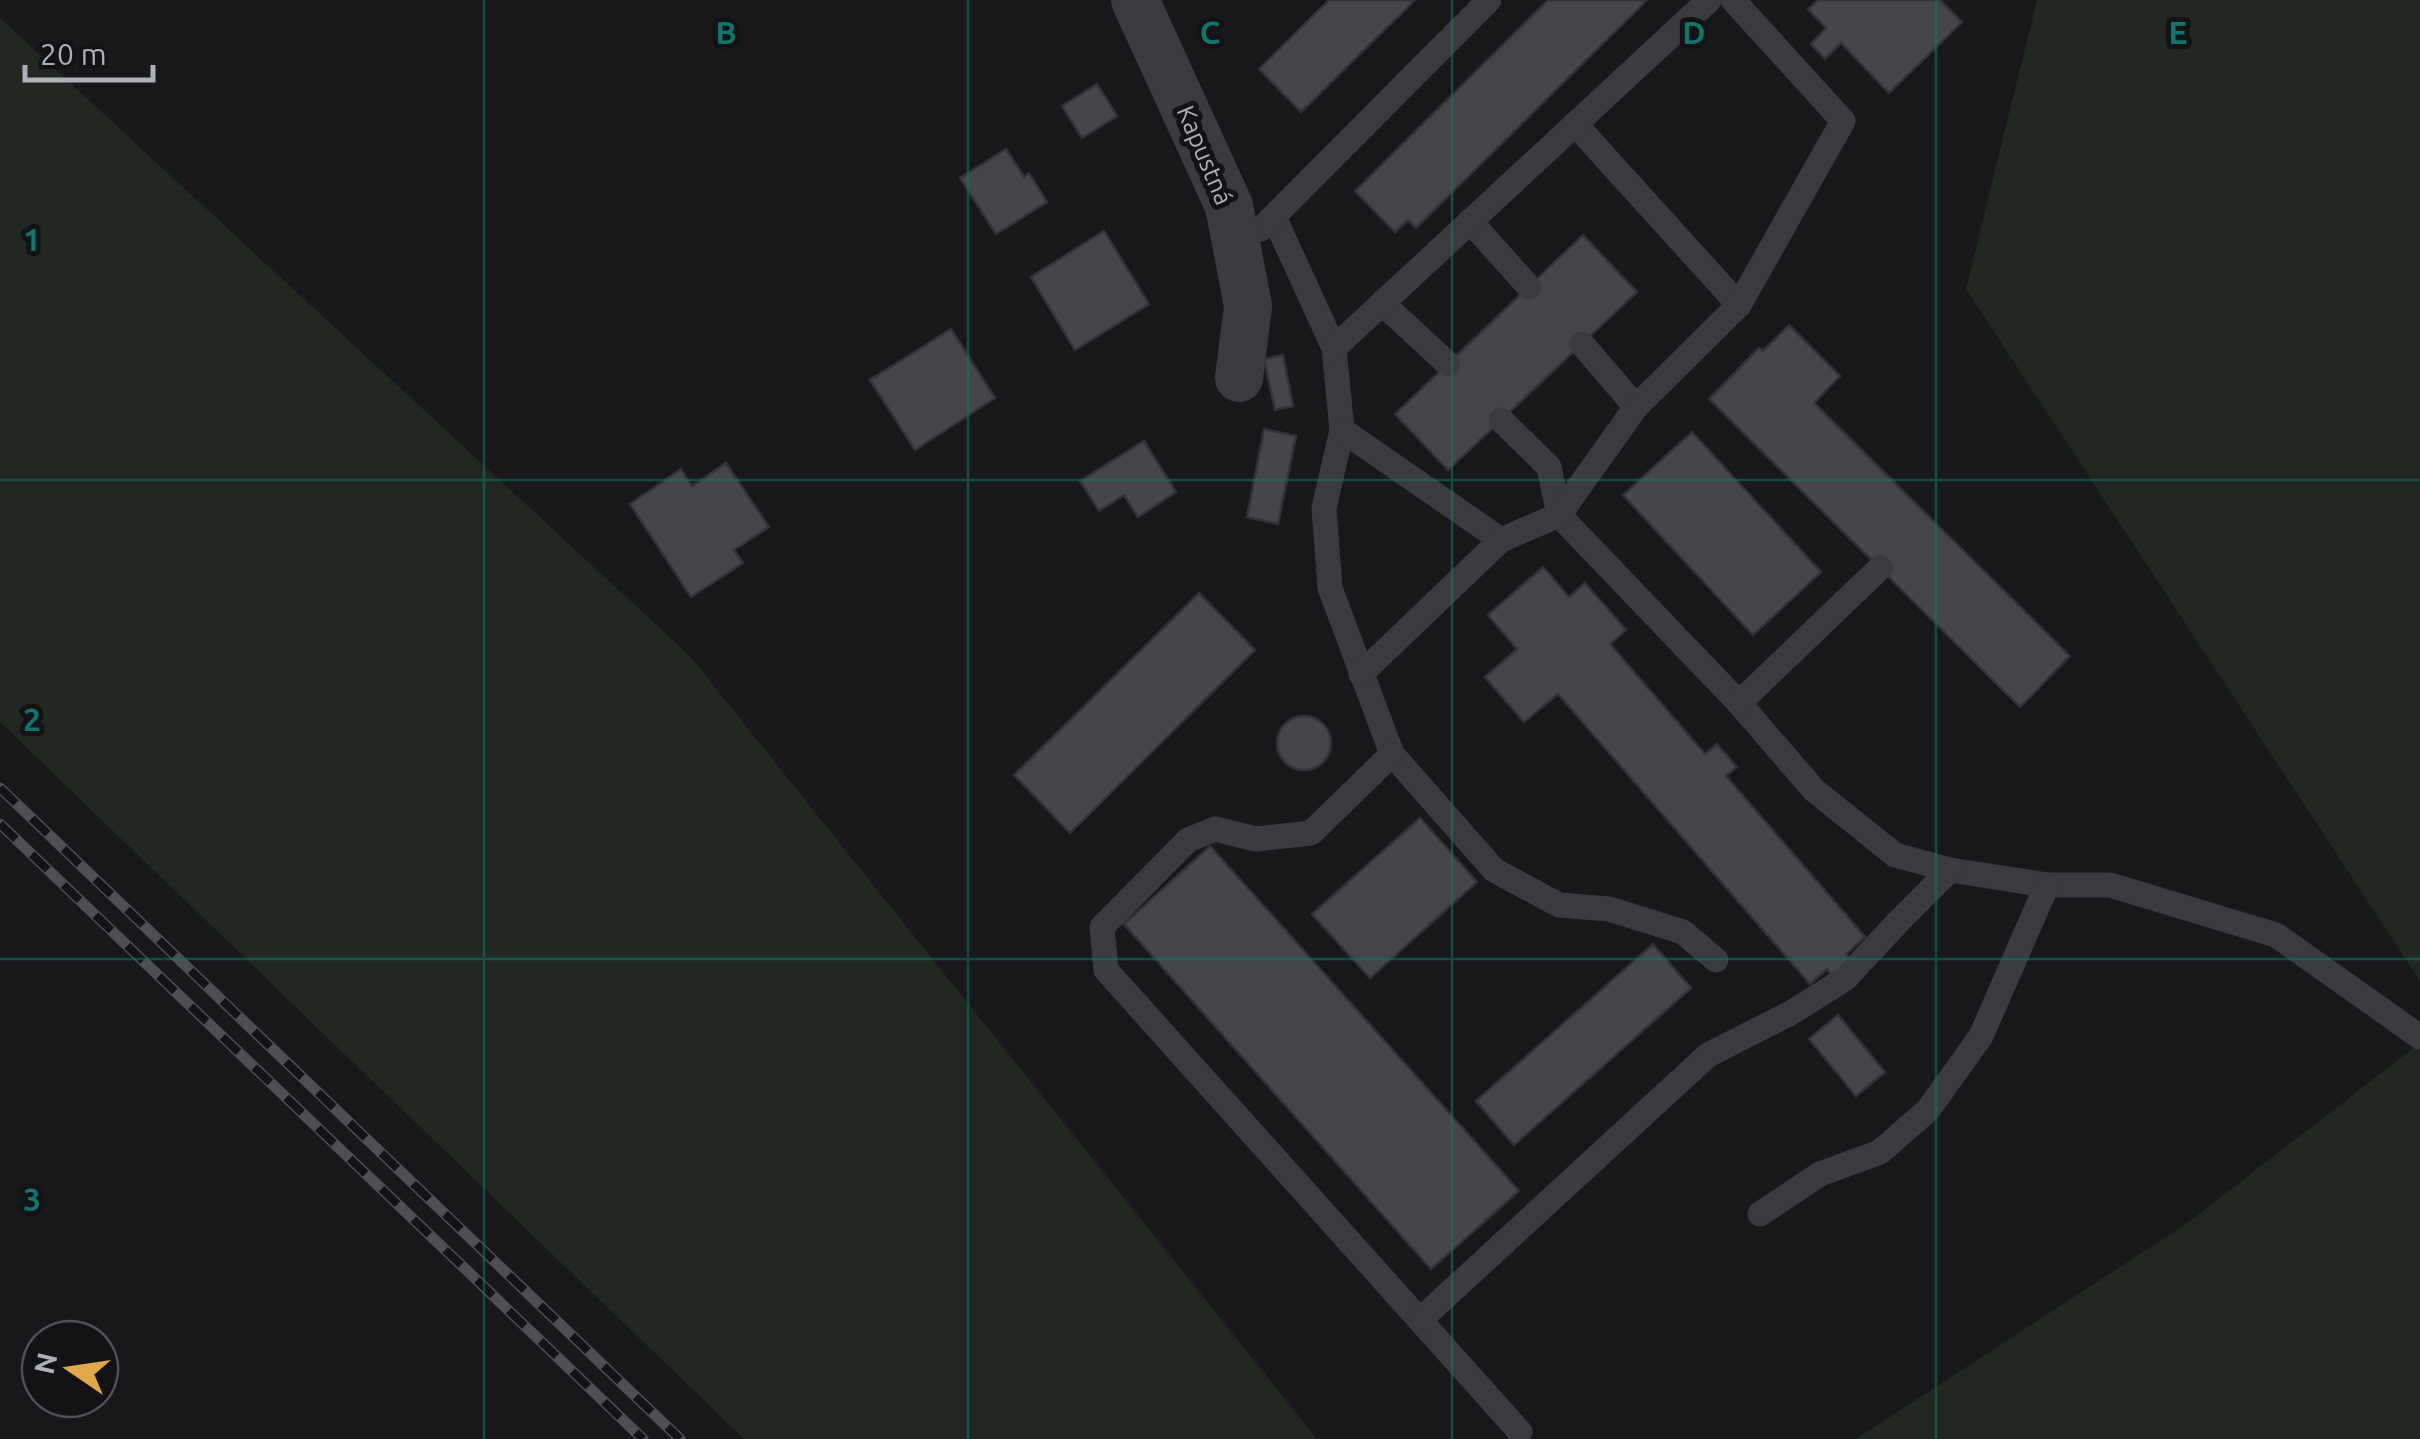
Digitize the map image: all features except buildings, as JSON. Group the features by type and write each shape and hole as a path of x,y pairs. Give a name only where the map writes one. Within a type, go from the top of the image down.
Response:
{"street":[{"name":"Kapustná","path":"1136,0 1230,206 1248,306 1240,378"}],"lane":[{"path":"1238,247 1256,235 1489,0"},
{"path":"1334,348 1709,0"},
{"path":"1361,674 1500,540 1559,515 1636,407 1739,305 1843,121 1733,0"},
{"path":"1575,124 1739,305"},
{"path":"1274,217 1334,348 1342,430 1324,508 1330,588 1392,754 1494,870 1559,905 1608,909 1683,932 1716,960"},
{"path":"1470,221 1529,287"},
{"path":"1382,304 1448,364"},
{"path":"1582,344 1636,407"},
{"path":"1500,420 1549,467 1559,515 1739,703 1814,790 1895,855 1950,870 2048,885 2110,886 2276,935 2420,1037"},
{"path":"1342,430 1500,540"},
{"path":"1739,703 1880,568"},
{"path":"1392,754 1311,833 1256,838 1214,830 1188,840 1102,928 1106,970 1520,1432"},
{"path":"1420,1320 1708,1055 1789,1014 1845,979 1950,870"},
{"path":"1760,1214 1820,1174 1880,1152 1928,1110 1982,1036 2048,885"}],"shaded area":[{"path":"2037,0 2420,0 2420,981 1966,289"},
{"path":"0,18 690,656 1317,1439 744,1439 0,722"},
{"path":"2420,1043 2420,1439 1856,1439 2186,1224"}],"railway":[{"path":"0,788 680,1439"},
{"path":"0,824 643,1439"}]}
